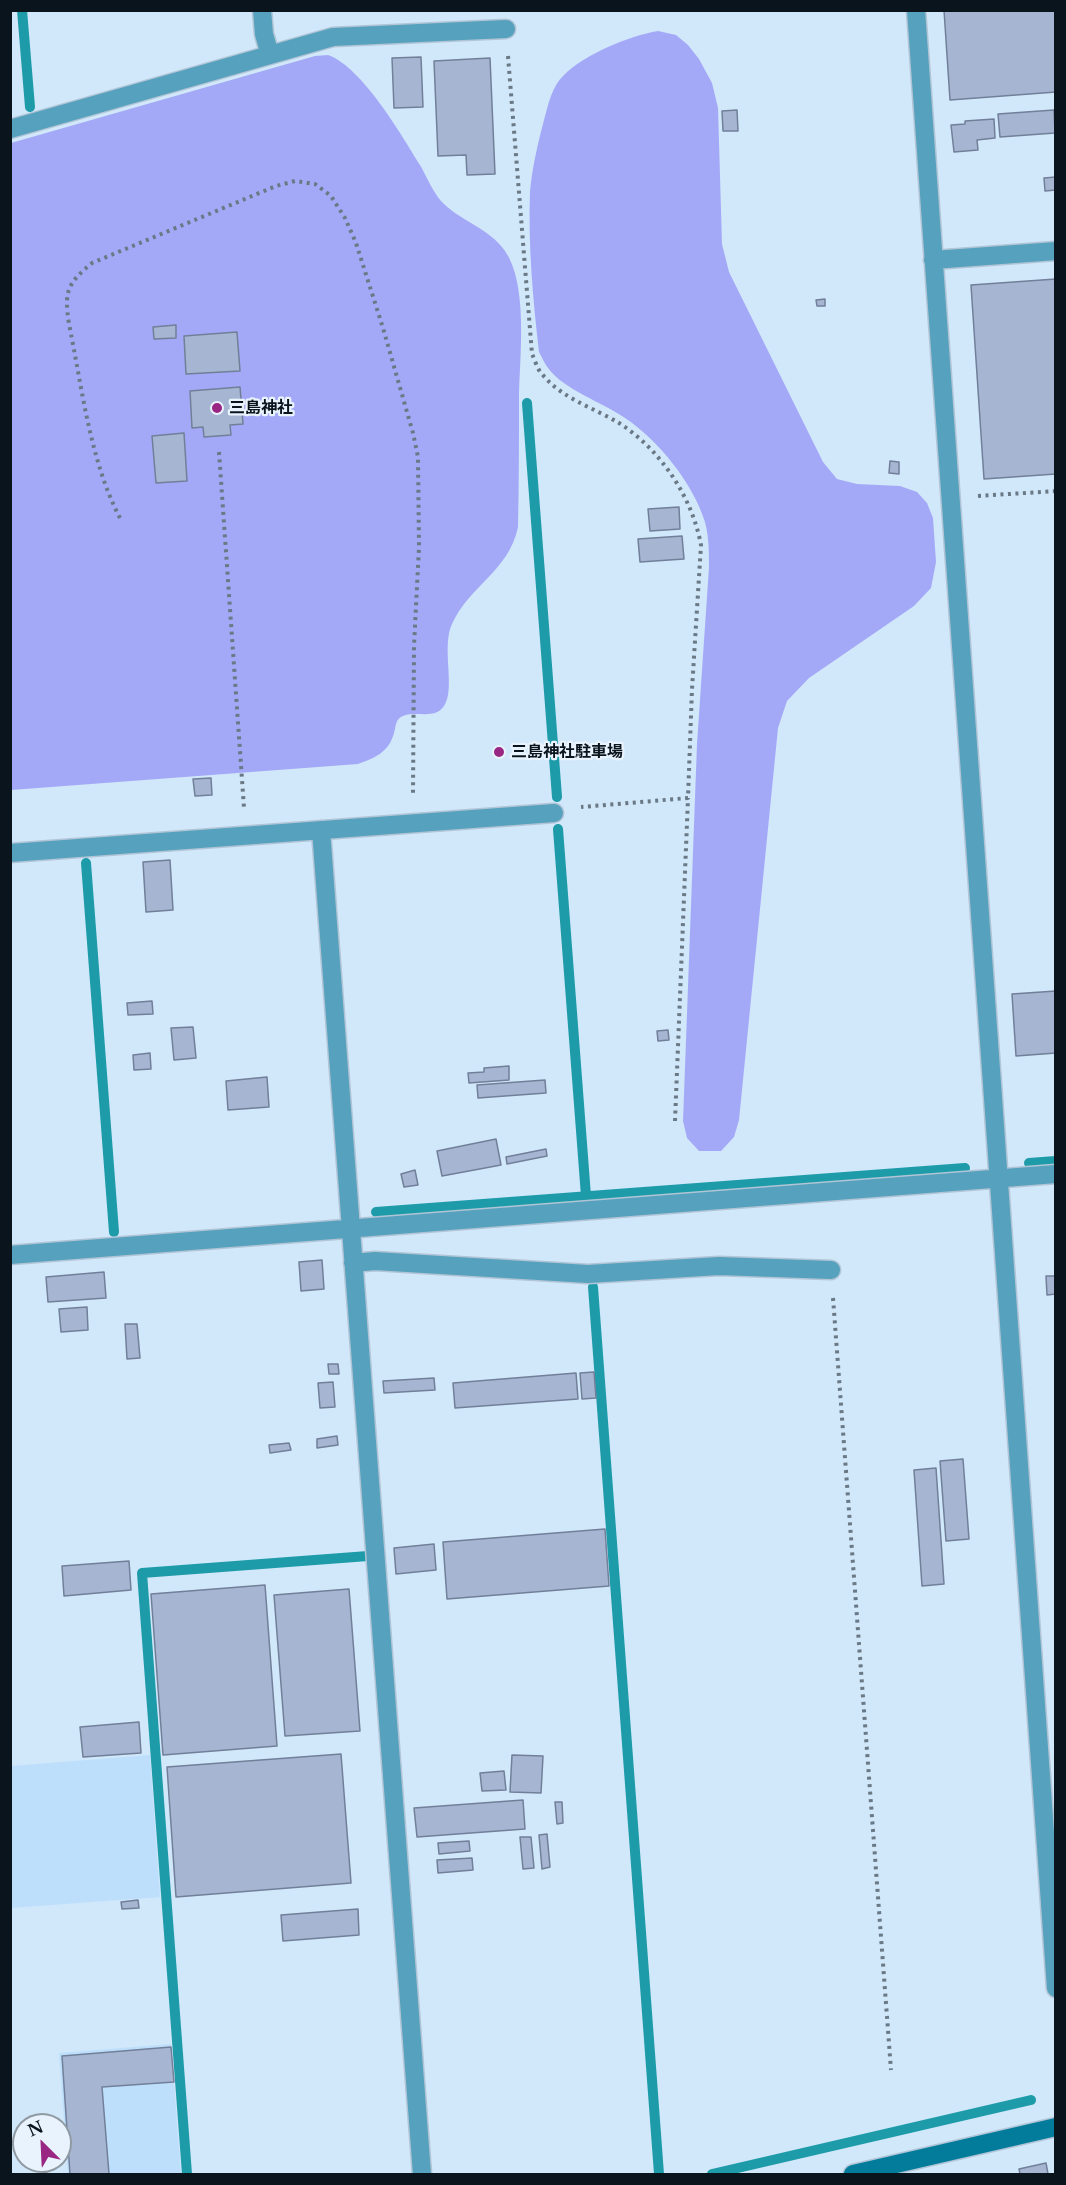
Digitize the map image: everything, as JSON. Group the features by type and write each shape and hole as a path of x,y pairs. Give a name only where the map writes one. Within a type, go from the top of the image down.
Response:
{"street":[{"path":"262,10 264,34 270,55"},
{"path":"916,10 1056,1988"},
{"path":"10,129 333,38 506,29"},
{"path":"933,260 1056,251"},
{"path":"10,852 554,813"},
{"path":"321,830 422,2175"},
{"path":"10,1255 1056,1174"},
{"path":"353,1263 375,1261 588,1274 719,1266 831,1270"},
{"path":"853,2175 1056,2127"}],"path":[{"path":"506,29 532,354 541,373 556,388 621,424 647,447 675,481 697,524 701,545 692,689 675,1121"},
{"path":"120,518 107,494 99,469 69,324 65,300 74,278 92,263 276,186 295,181 315,184 332,196 356,243 383,328 418,457 413,823"},
{"path":"219,452 245,836"},
{"path":"950,498 1056,490"},
{"path":"554,813 569,807 688,798"},
{"path":"831,1270 891,2070"}],"shaded area":[{"path":"658,31 676,35 688,45 699,59 712,83 718,108 722,244 729,272 823,462 837,479 857,484 900,486 917,492 927,503 933,518 936,562 931,588 914,606 809,678 787,701 778,728 739,1120 734,1137 721,1151 699,1151 687,1138 683,1121 697,744 709,567 705,522 683,478 650,438 616,412 564,383 547,366 539,352 532,272 531,183 553,90 560,79 573,67 595,53 634,37"},
{"path":"328,55 354,73 380,103 440,200 499,243 512,265 517,282 521,320 518,527 513,542 498,567 468,599 452,624 448,644 449,689 444,706 435,713 401,717 397,722 392,740 385,750 376,757 358,764 11,790 11,143 315,56"},
{"path":"150,1755 160,1897 11,1908 11,1766"},
{"path":"171,2044 181,2174 68,2174 72,2173 72,2113 63,2113 59,2053"}],"building":[{"path":"944,10 1056,10 1056,92 950,100"},
{"path":"421,57 423,107 394,108 392,58"},
{"path":"490,58 495,174 467,175 466,155 438,156 434,61"},
{"path":"737,110 738,131 723,131 722,111"},
{"path":"1054,110 1055,133 1000,137 998,114"},
{"path":"994,119 995,138 977,140 978,150 954,152 951,125 965,124 965,121"},
{"path":"1056,177 1056,190 1045,191 1044,178"},
{"path":"1056,279 1056,474 984,479 971,285"},
{"path":"825,299 825,306 817,306 816,300"},
{"path":"176,325 176,338 154,339 153,327"},
{"path":"237,332 240,371 186,374 184,336"},
{"name":"三島神社","path":"240,387 243,424 230,425 231,435 204,437 203,427 192,428 190,391"},
{"path":"184,433 187,481 156,483 152,436"},
{"path":"890,461 899,462 899,474 889,473"},
{"path":"679,507 680,529 650,531 648,509"},
{"path":"682,536 684,559 640,562 638,539"},
{"path":"211,778 212,795 195,796 193,779"},
{"path":"170,860 173,910 146,912 143,862"},
{"path":"1056,991 1056,1053 1016,1056 1012,994"},
{"path":"152,1001 153,1014 128,1015 127,1003"},
{"path":"193,1027 196,1058 174,1060 171,1028"},
{"path":"668,1030 669,1040 658,1041 657,1031"},
{"path":"150,1053 151,1069 134,1070 133,1055"},
{"path":"509,1066 509,1080 469,1083 468,1073 484,1072 484,1068"},
{"path":"267,1077 269,1107 228,1110 226,1081"},
{"path":"545,1080 546,1093 478,1098 477,1085"},
{"path":"496,1139 501,1165 442,1176 437,1151"},
{"path":"546,1149 547,1156 507,1164 506,1157"},
{"path":"415,1170 418,1185 404,1187 401,1174"},
{"path":"322,1260 324,1289 301,1291 299,1262"},
{"path":"104,1272 106,1298 48,1302 46,1277"},
{"path":"1046,1276 1056,1276 1056,1294 1047,1295"},
{"path":"87,1307 88,1330 61,1332 59,1309"},
{"path":"125,1324 137,1324 140,1358 127,1359"},
{"path":"328,1364 338,1364 339,1374 329,1374"},
{"path":"594,1372 596,1398 582,1399 580,1373"},
{"path":"576,1373 578,1399 455,1408 453,1383"},
{"path":"434,1378 435,1390 384,1393 383,1381"},
{"path":"333,1382 335,1407 320,1408 318,1383"},
{"path":"337,1436 338,1445 317,1448 317,1439"},
{"path":"289,1443 291,1450 270,1453 269,1445"},
{"path":"963,1459 969,1539 946,1541 940,1461"},
{"path":"936,1468 944,1584 922,1586 914,1470"},
{"path":"605,1529 609,1586 447,1599 443,1542"},
{"path":"434,1544 436,1570 396,1574 394,1548"},
{"path":"129,1561 131,1590 64,1596 62,1566"},
{"path":"265,1585 277,1746 163,1755 151,1594"},
{"path":"349,1589 360,1731 285,1736 274,1595"},
{"path":"139,1722 141,1753 83,1757 80,1727"},
{"path":"341,1754 351,1883 176,1897 167,1767"},
{"path":"512,1755 543,1756 541,1793 510,1792"},
{"path":"504,1771 506,1790 482,1791 480,1773"},
{"path":"523,1800 525,1829 417,1837 414,1808"},
{"path":"555,1802 562,1802 563,1823 557,1824"},
{"path":"547,1834 550,1867 542,1869 539,1835"},
{"path":"520,1837 531,1837 534,1868 523,1869"},
{"path":"469,1841 470,1851 439,1854 438,1843"},
{"path":"472,1858 473,1870 438,1873 437,1860"},
{"path":"138,1900 139,1908 122,1909 121,1902"},
{"path":"358,1909 359,1935 283,1941 281,1915"},
{"path":"171,2047 174,2082 102,2087 109,2174 70,2174 72,2173 72,2113 66,2113 62,2056"},
{"path":"1046,2163 1048,2174 1020,2174 1019,2169"}],"waterway":[{"path":"22,10 30,107"},
{"path":"527,403 557,797"},
{"path":"558,829 586,1196"},
{"path":"86,863 114,1232"},
{"path":"1029,1163 1056,1161"},
{"path":"376,1212 965,1168"},
{"path":"593,1287 659,2174"},
{"path":"187,2174 142,1573 368,1556"},
{"path":"712,2174 1031,2100"}],"place":[{"name":"三島神社","path":"217,408"},
{"name":"三島神社駐車場","path":"499,752"}]}
